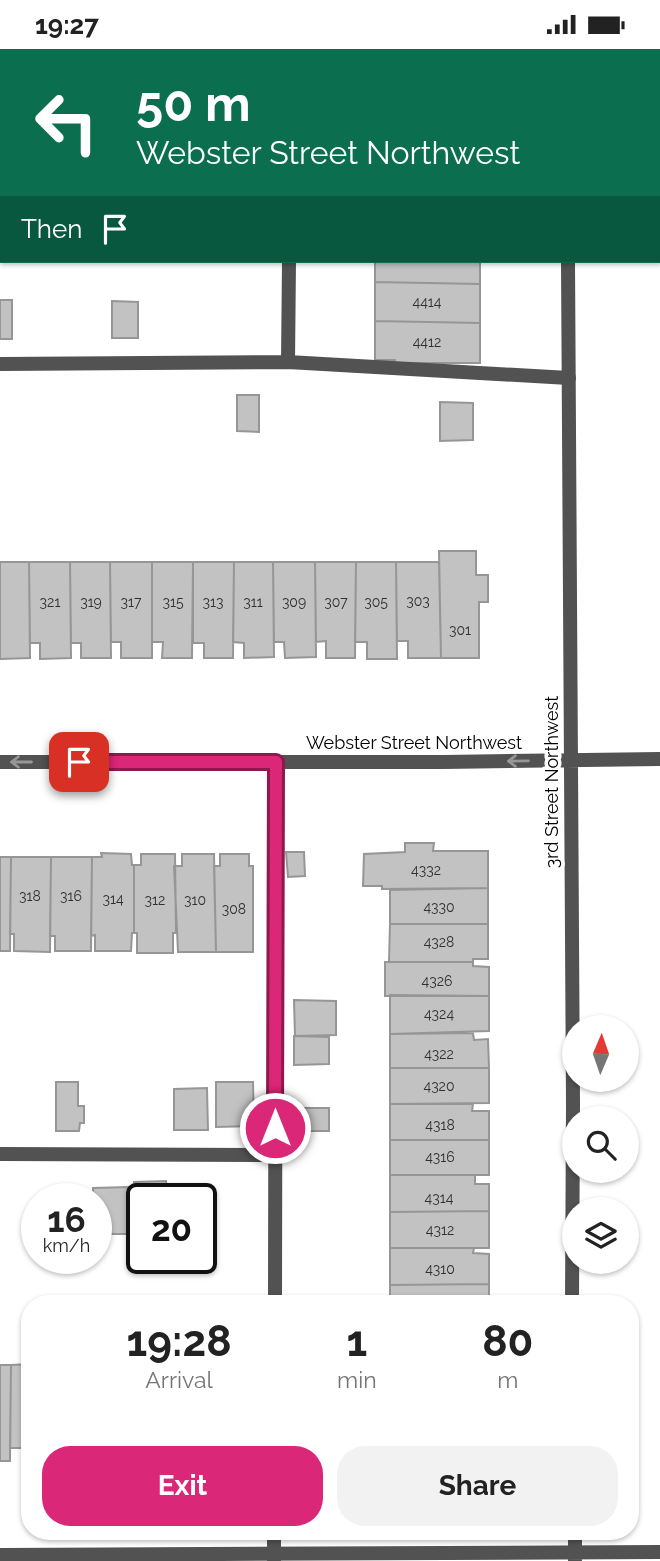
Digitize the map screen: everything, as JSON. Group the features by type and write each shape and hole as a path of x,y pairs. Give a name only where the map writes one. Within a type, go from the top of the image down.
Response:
{"street":[{"path":"288,362 289,263"},
{"name":"3rd Street Northwest","path":"568,263 572,1295"},
{"path":"0,364 288,362 569,378"},
{"name":"Webster Street Northwest","path":"0,762 660,759"},
{"path":"275,1295 276,762"},
{"path":"0,1154 275,1155"},
{"path":"0,1555 575,1557 660,1552"}],"building":[{"path":"375,263 480,263 480,284 375,282"},
{"path":"375,282 480,284 480,323 375,321"},
{"path":"0,300 12,300 12,339 0,339"},
{"path":"112,301 138,302 138,338 112,338"},
{"path":"375,321 480,323 480,363 395,363 395,360 375,360"},
{"path":"237,395 259,395 259,432 237,431"},
{"path":"440,402 473,403 473,440 440,441"},
{"path":"439,551 476,551 476,575 488,575 488,602 479,602 479,658 441,658"},
{"path":"0,562 29,562 30,658 0,659"},
{"path":"29,562 70,562 71,658 40,659 40,643 30,643"},
{"path":"70,562 110,562 111,658 81,658 81,643 71,643"},
{"path":"110,562 152,562 152,658 121,658 121,642 111,642"},
{"path":"152,562 193,562 192,658 162,658 163,642 152,642"},
{"path":"193,562 234,562 233,658 204,658 204,643 193,643"},
{"path":"234,562 273,562 274,657 244,658 244,643 233,642"},
{"path":"273,562 315,562 316,657 285,658 284,642 274,642"},
{"path":"315,562 356,562 355,658 326,658 326,641 316,642"},
{"path":"356,562 396,562 397,659 367,659 367,642 355,642"},
{"path":"396,562 439,562 441,658 408,658 408,641 397,641"},
{"path":"405,843 434,843 433,851 488,851 488,888 382,889 382,886 363,886 364,854 405,852"},
{"path":"286,852 304,852 305,876 288,877"},
{"path":"101,853 131,854 134,865 134,933 131,951 95,951 95,935 91,936 92,857 102,857"},
{"path":"141,854 175,854 176,933 173,933 173,953 137,953 137,933 134,933 134,865 141,865"},
{"path":"182,854 214,854 216,952 178,952 174,866 182,866"},
{"path":"220,854 249,854 249,866 253,866 253,952 216,952 214,866 220,866"},
{"path":"0,857 11,857 10,951 0,951"},
{"path":"11,857 51,857 50,952 14,951 14,934 10,934"},
{"path":"51,857 92,857 91,951 55,951 55,936 50,936"},
{"path":"488,888 488,924 390,924 390,890"},
{"path":"390,924 488,924 488,959 473,959 473,962 389,962"},
{"path":"385,962 473,962 473,966 489,967 489,996 385,996"},
{"path":"390,995 489,996 489,1031 390,1034"},
{"path":"294,1000 336,1001 336,1035 295,1036"},
{"path":"473,1033 474,1040 488,1039 489,1068 390,1068 390,1034"},
{"path":"294,1036 329,1037 329,1064 294,1065"},
{"path":"390,1068 489,1068 489,1103 390,1104"},
{"path":"56,1082 78,1082 78,1106 84,1106 84,1123 80,1123 79,1131 56,1131"},
{"path":"216,1082 253,1082 254,1126 216,1127"},
{"path":"207,1088 208,1130 174,1130 174,1089"},
{"path":"390,1104 473,1104 472,1111 489,1111 489,1140 390,1140"},
{"path":"295,1108 329,1108 329,1131 295,1131"},
{"path":"390,1140 489,1140 489,1175 390,1175"},
{"path":"390,1175 475,1175 475,1184 489,1184 489,1211 390,1212"},
{"path":"166,1181 166,1183 134,1183"},
{"path":"112,1187 126,1187 126,1234 112,1234"},
{"path":"489,1211 489,1248 390,1248 390,1212"},
{"path":"390,1248 474,1248 473,1253 489,1254 489,1284 390,1285"},
{"path":"489,1284 489,1295 390,1295 390,1285"},
{"path":"21,1364 21,1448 10,1448 11,1365"},
{"path":"0,1365 11,1365 10,1461 0,1461"}],"route":[{"path":"79,762 276,762 275,1128"}]}
